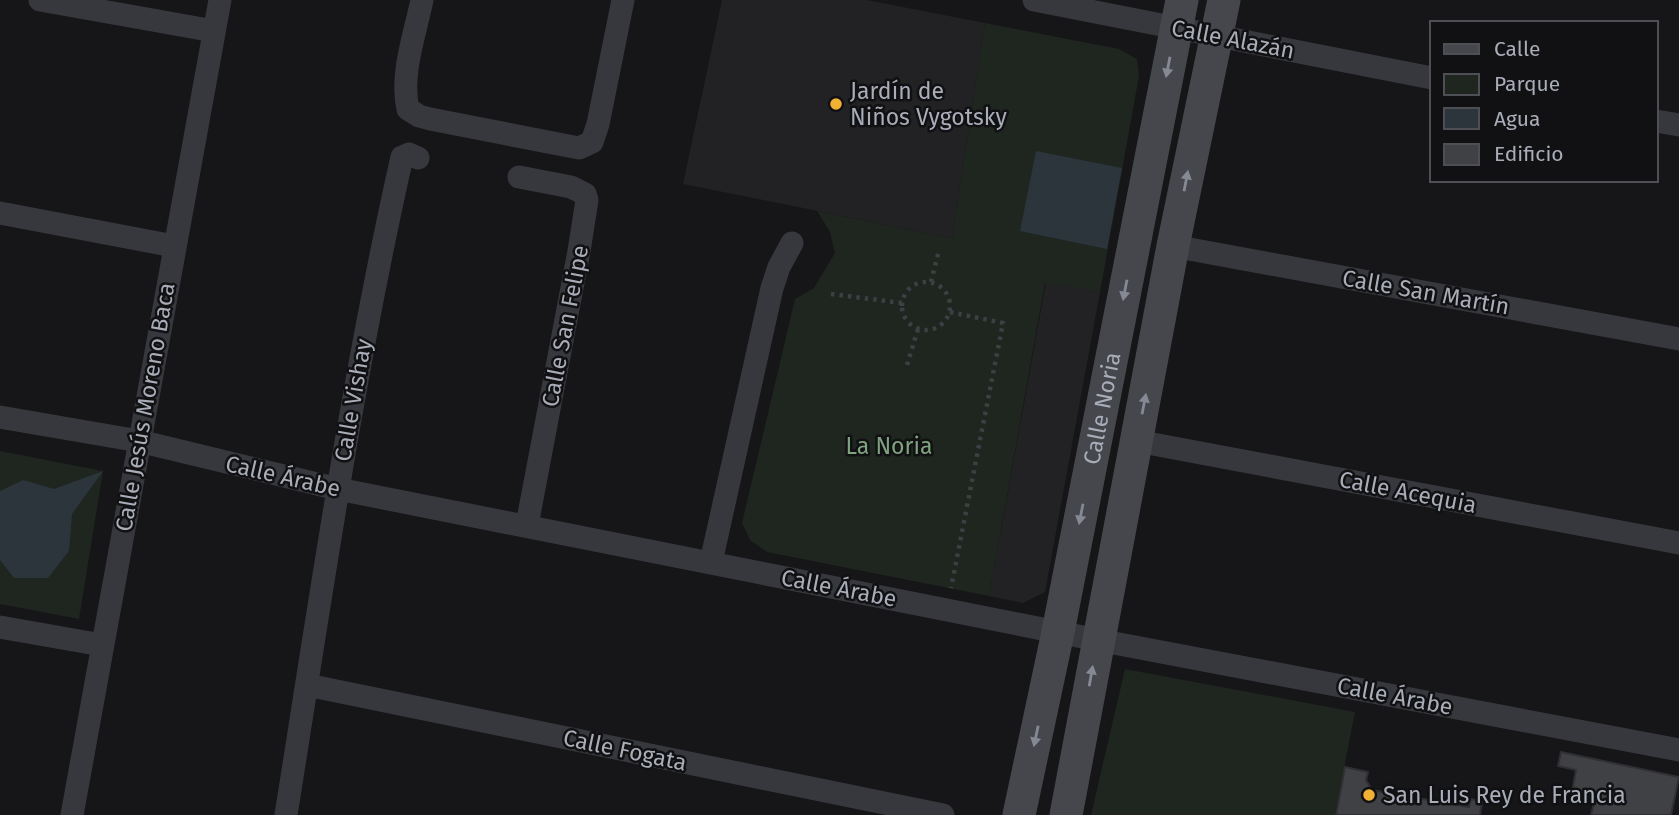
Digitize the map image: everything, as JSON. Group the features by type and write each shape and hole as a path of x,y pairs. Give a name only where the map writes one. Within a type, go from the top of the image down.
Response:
{"street":[{"path":"40,0 214,31"},
{"name":"Calle Jesús Moreno Baca","path":"72,815 220,0"},
{"path":"422,0 409,64 406,89 408,109 430,119 566,146 586,146 592,142 623,0"},
{"name":"Calle Alazán","path":"1034,0 1179,14 1216,36 1430,78"},
{"name":"Calle Noria","path":"1066,815 1173,246 1224,0"},
{"name":"Calle Noria","path":"1019,815 1058,632 1179,14"},
{"path":"1658,121 1679,125"},
{"name":"Calle Vishay","path":"286,815 369,312 402,157 412,156"},
{"name":"Calle San Felipe","path":"519,177 571,187 585,194 586,200 579,251 527,525"},
{"path":"0,213 174,246"},
{"path":"711,562 772,288 779,267 792,243"},
{"name":"Calle San Martín","path":"1173,246 1679,339"},
{"name":"Calle Árabe","path":"0,417 139,442 338,489 1098,640 1679,750"},
{"name":"Calle Acequia","path":"1137,441 1679,544"},
{"path":"0,627 102,645"},
{"name":"Calle Fogata","path":"307,685 943,815"}],"path":[{"path":"931,282 939,250"},
{"path":"931,282 938,285 948,297 950,312 941,325 934,329 918,329 905,319 902,303 909,289 916,284 931,282"},
{"path":"831,294 902,303"},
{"path":"947,609 1003,323 950,312"},
{"path":"907,365 918,329"}],"shaded area":[{"name":"Jardín de Niños Vygotsky","path":"722,0 867,0 985,23 952,238 683,184"},
{"path":"1046,282 1100,292 1045,592 1023,603 989,596"}],"green space":[{"name":"La Noria","path":"985,23 1119,49 1137,59 1139,76 1100,292 1045,283 989,596 767,552 750,540 742,523 795,299 814,288 835,253 830,232 817,211 952,238"},
{"path":"0,451 103,471 79,619 0,604"},
{"path":"1125,669 1355,712 1335,815 1091,815"}],"water":[{"path":"1036,151 1122,168 1107,249 1020,231"},
{"path":"103,471 72,514 69,551 48,578 14,578 0,560 0,491 23,480 54,489"}],"building":[{"path":"1561,752 1679,777 1671,815 1591,815 1594,803 1571,798 1576,770 1558,766"},
{"name":"San Luis Rey de Francia","path":"1345,767 1368,772 1366,780 1372,790 1469,807 1471,799 1482,802 1480,815 1336,815"}],"place":[{"name":"Jardín de Niños Vygotsky","path":"836,104"},
{"name":"San Luis Rey de Francia","path":"1369,795"}]}
